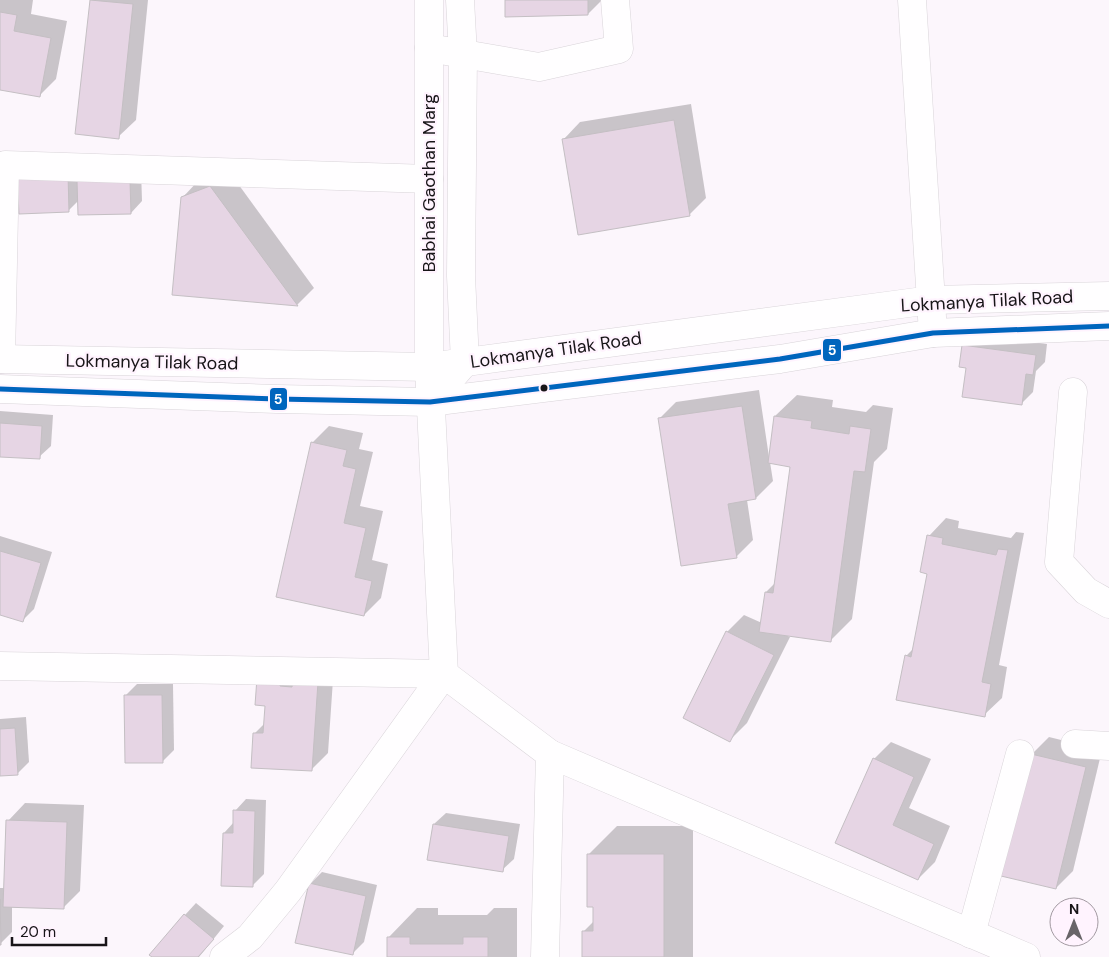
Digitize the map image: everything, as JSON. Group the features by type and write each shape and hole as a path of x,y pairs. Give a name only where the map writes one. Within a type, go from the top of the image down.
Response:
{"street":[{"name":"Babhai Gaothan Marg","path":"429,0 429,367 444,674"},
{"name":"Babhai Gaothan Marg","path":"460,0 463,54 461,276 465,362"},
{"path":"429,48 539,67 619,49 615,0"},
{"path":"912,0 933,333"},
{"path":"1,359 5,165 429,179"},
{"name":"Lokmanya Tilak Road","path":"1,359 429,367 931,300 1109,296"},
{"name":"Lokmanya Tilak Road","path":"0,389 267,399 430,402 780,360 933,333 1109,326"},
{"path":"430,402 465,362"},
{"path":"1073,392 1059,562 1086,591 1109,604"},
{"path":"0,666 444,674 550,754 1026,957"},
{"path":"224,957 250,937 288,891 444,674"},
{"path":"1075,744 1109,746"},
{"path":"545,957 550,754"},
{"path":"970,934 1020,754"}],"building":[{"path":"90,0 133,4 119,139 75,134"},
{"path":"505,0 588,0 588,15 505,17"},
{"path":"0,12 17,15 14,31 51,38 40,97 0,90"},
{"path":"674,120 690,216 578,235 562,139"},
{"path":"68,173 69,212 19,214 17,175"},
{"path":"130,180 131,214 78,215 77,181"},
{"path":"210,186 298,306 172,295 181,197"},
{"path":"962,345 1036,355 1033,375 1026,374 1022,405 962,397 966,368 959,367"},
{"path":"742,406 756,499 728,504 737,558 681,566 658,418"},
{"path":"774,416 812,421 811,428 849,434 850,426 871,429 865,472 854,471 831,642 759,632 765,592 773,593 790,467 768,463"},
{"path":"0,423 42,426 40,459 0,457"},
{"path":"311,442 347,450 343,466 356,469 344,523 366,528 355,577 372,581 364,616 276,597"},
{"path":"927,535 943,538 942,544 996,555 998,549 1008,550 982,682 991,684 985,717 896,700 905,655 911,657 927,574 920,572"},
{"path":"0,551 41,563 23,622 0,615"},
{"path":"726,631 774,655 730,742 683,718"},
{"path":"257,678 280,680 280,686 292,687 293,680 318,682 312,771 251,768 253,733 263,733 265,706 255,705"},
{"path":"124,695 162,695 163,763 125,763"},
{"path":"15,728 18,775 0,776 0,729"},
{"path":"1031,754 1086,767 1056,889 1001,876"},
{"path":"873,758 914,777 893,825 934,844 918,880 835,843"},
{"path":"233,810 255,811 253,887 221,886 223,833 233,833"},
{"path":"6,820 67,822 64,909 3,907"},
{"path":"433,824 509,836 503,872 427,860"},
{"path":"587,854 664,854 664,957 582,957 582,931 593,931 593,907 587,907"},
{"path":"309,883 366,896 353,955 295,943"},
{"path":"0,899 1,945 0,945"},
{"path":"184,914 214,939 198,957 152,957 149,955"},
{"path":"387,937 410,937 410,944 463,944 463,937 488,937 488,957 387,957"}],"transit line":[{"name":"5","path":"0,389 277,399 430,402 780,359 933,333 1109,326"}]}
